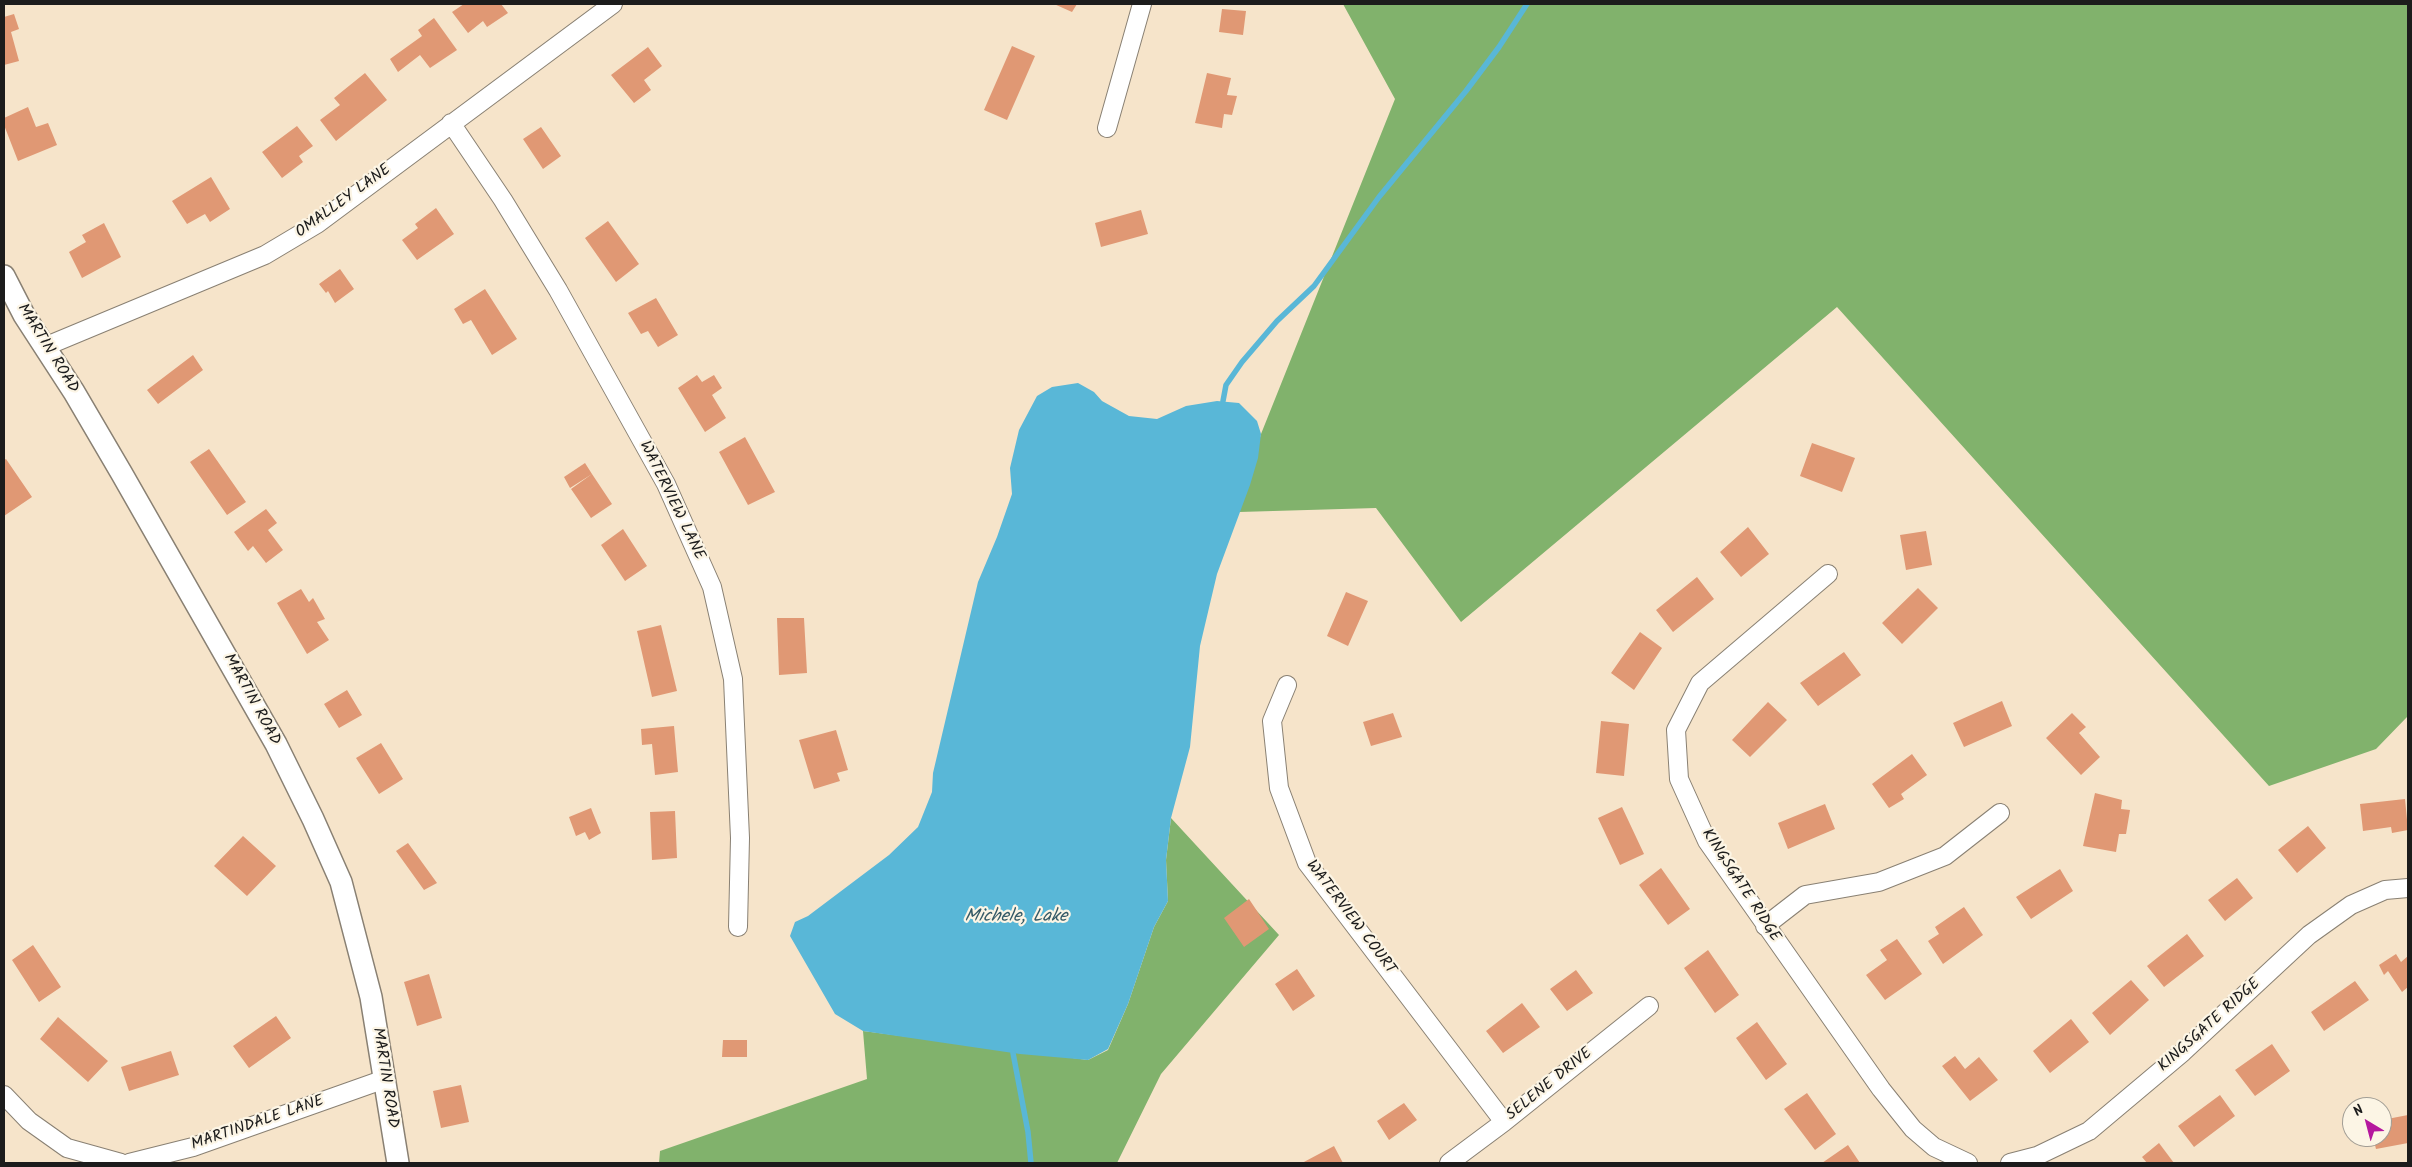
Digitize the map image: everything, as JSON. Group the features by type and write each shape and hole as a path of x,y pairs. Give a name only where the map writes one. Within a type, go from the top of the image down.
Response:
{"street":[{"name":"OMALLEY LANE","path":"44,347 265,255 317,224 613,4"},
{"path":"1107,128 1142,4"},
{"name":"WATERVIEW LANE","path":"451,123 504,200 558,290 666,484 712,588 733,679 740,838 738,927"},
{"name":"MARTIN ROAD","path":"4,276 44,347 74,392 276,744 313,819 341,882 370,997 398,1163"},
{"name":"KINGSGATE RIDGE","path":"1828,574 1700,683 1676,730 1679,779 1707,841 1881,1089 1913,1130 1934,1147 1968,1163"},
{"name":"WATERVIEW COURT","path":"1286,685 1272,721 1279,788 1306,863 1504,1122"},
{"path":"1765,926 1805,895 1878,882 1944,856 2000,813"},
{"name":"KINGSGATE RIDGE","path":"2010,1163 2037,1156 2089,1131 2183,1052 2309,935 2351,905 2385,890 2408,888"},
{"name":"SELENE DRIVE","path":"1448,1163 1504,1122 1649,1006"},
{"name":"MARTINDALE LANE","path":"129,1163 193,1148 385,1079"},
{"path":"4,1095 29,1121 67,1148 121,1163"}],"green space":[{"path":"1343,4 2408,4 2408,716 2376,749 2269,786 1837,307 1461,622 1376,508 1239,512 1261,434 1395,99"},
{"path":"1171,818 1279,935 1161,1074 1117,1163 659,1163 660,1151 867,1079 863,1031 1088,1060 1108,1050 1128,1004 1154,927 1168,901 1166,860"}],"water":[{"name":"Michele, Lake","path":"1078,383 1094,392 1102,401 1129,416 1157,419 1186,406 1217,401 1239,403 1257,421 1261,434 1258,458 1217,574 1200,646 1190,747 1171,818 1166,860 1168,901 1154,927 1128,1004 1108,1049 1088,1060 1020,1054 863,1031 835,1014 790,936 795,922 808,916 889,855 918,827 932,792 933,773 978,582 997,537 1012,494 1010,468 1019,430 1037,396 1052,387"}],"building":[{"path":"464,4 501,4 508,13 487,27 483,21 468,33 452,12"},
{"path":"1054,4 1077,4 1072,12"},
{"path":"1222,9 1246,11 1243,35 1219,32"},
{"path":"14,14 19,29 11,32 19,61 4,65 4,17"},
{"path":"434,18 457,50 430,68 420,55 398,72 390,59 422,36 418,30"},
{"path":"1012,46 1035,56 1007,120 984,110"},
{"path":"648,47 662,66 644,80 651,90 634,103 611,75"},
{"path":"365,73 387,100 336,141 320,120 340,105 334,98"},
{"path":"1207,73 1231,78 1227,95 1237,96 1232,115 1224,114 1222,128 1195,123"},
{"path":"28,107 36,127 48,123 57,145 18,161 4,125 4,118"},
{"path":"297,126 313,146 299,156 303,162 282,178 262,152"},
{"path":"541,127 561,156 543,169 523,139"},
{"path":"211,177 230,209 210,222 205,214 187,224 172,201"},
{"path":"436,208 454,234 417,260 402,240 418,228 415,224"},
{"path":"1141,210 1148,234 1101,247 1095,223"},
{"path":"608,221 639,264 616,282 585,238"},
{"path":"104,223 121,257 82,278 69,252 86,242 82,235"},
{"path":"340,269 354,289 335,303 328,291 326,293 319,284"},
{"path":"485,289 517,339 492,355 471,320 463,324 454,309"},
{"path":"656,298 678,335 658,347 648,331 641,334 628,313"},
{"path":"193,355 203,370 158,404 147,390"},
{"path":"697,375 702,382 714,375 722,388 712,395 726,418 705,432 678,388"},
{"path":"745,437 775,492 748,505 719,452"},
{"path":"1812,443 1855,458 1842,492 1800,476"},
{"path":"209,449 246,502 227,515 190,462"},
{"path":"6,459 32,497 4,516 4,460"},
{"path":"585,463 592,474 570,488 564,477"},
{"path":"592,474 612,504 591,518 571,489"},
{"path":"266,509 277,523 268,530 283,550 266,563 253,546 248,551 234,532"},
{"path":"1748,527 1769,554 1741,577 1720,552"},
{"path":"623,529 647,566 625,581 601,545"},
{"path":"1926,531 1932,565 1906,570 1900,535"},
{"path":"1697,577 1714,599 1673,632 1656,610"},
{"path":"1918,588 1938,608 1902,644 1882,623"},
{"path":"301,589 309,602 313,598 325,619 317,622 329,640 307,654 277,603"},
{"path":"1346,592 1368,601 1348,646 1327,636"},
{"path":"777,618 804,618 807,673 779,675"},
{"path":"661,625 677,691 652,697 637,631"},
{"path":"1640,632 1662,648 1634,690 1611,673"},
{"path":"1844,652 1861,675 1818,706 1800,683"},
{"path":"347,690 362,715 339,728 324,704"},
{"path":"2002,701 2012,726 1964,747 1953,723"},
{"path":"1768,702 1787,720 1750,757 1732,740"},
{"path":"1393,713 1402,737 1371,746 1363,722"},
{"path":"2072,713 2086,727 2079,733 2100,757 2081,775 2046,738"},
{"path":"1601,721 1629,724 1624,776 1596,773"},
{"path":"674,726 678,772 655,775 652,744 642,745 641,729"},
{"path":"836,730 848,770 837,773 840,781 814,789 799,740"},
{"path":"381,743 403,779 379,794 356,758"},
{"path":"1912,754 1927,775 1901,794 1904,799 1889,808 1872,784"},
{"path":"2095,793 2122,800 2121,809 2130,810 2126,834 2119,834 2116,852 2083,846"},
{"path":"2405,799 2408,830 2392,833 2391,827 2363,831 2360,804"},
{"path":"1825,804 1835,829 1788,849 1778,823"},
{"path":"1622,807 1644,854 1620,865 1598,818"},
{"path":"591,808 601,833 589,840 585,832 576,836 569,817"},
{"path":"675,811 677,858 652,860 650,812"},
{"path":"2308,826 2326,848 2297,873 2278,850"},
{"path":"243,836 276,866 247,896 214,866"},
{"path":"408,843 437,883 424,890 396,851"},
{"path":"1661,868 1690,909 1668,925 1639,885"},
{"path":"2060,869 2073,891 2031,919 2016,897"},
{"path":"2237,878 2253,898 2225,921 2208,900"},
{"path":"1249,899 1269,929 1244,947 1224,918"},
{"path":"1964,907 1983,935 1943,964 1928,941 1939,934 1935,927"},
{"path":"2187,934 2204,956 2164,987 2147,966"},
{"path":"1897,939 1922,974 1885,1000 1866,975 1887,960 1880,950"},
{"path":"33,945 61,987 39,1002 12,960"},
{"path":"1708,950 1739,995 1715,1013 1684,968"},
{"path":"2396,954 2401,962 2408,956 2408,987 2402,992 2388,971 2384,975 2379,965"},
{"path":"1297,969 1315,996 1293,1011 1275,984"},
{"path":"1576,970 1593,993 1567,1011 1550,989"},
{"path":"429,974 442,1018 417,1026 404,982"},
{"path":"2131,980 2149,1000 2110,1035 2092,1013"},
{"path":"2355,981 2369,1000 2324,1031 2311,1012"},
{"path":"1522,1003 1540,1027 1503,1053 1486,1031"},
{"path":"276,1016 291,1038 249,1068 233,1046"},
{"path":"58,1017 108,1061 88,1082 40,1039"},
{"path":"2071,1019 2089,1042 2050,1073 2033,1051"},
{"path":"1757,1022 1787,1064 1766,1080 1736,1038"},
{"path":"723,1040 747,1040 747,1057 722,1057"},
{"path":"2272,1044 2290,1071 2255,1096 2235,1070"},
{"path":"171,1051 179,1075 129,1091 121,1067"},
{"path":"1955,1056 1965,1069 1979,1057 1998,1080 1970,1101 1942,1066"},
{"path":"461,1085 469,1122 441,1128 433,1091"},
{"path":"1807,1093 1836,1134 1815,1150 1784,1109"},
{"path":"2220,1095 2235,1116 2194,1147 2178,1126"},
{"path":"1404,1103 1417,1120 1389,1140 1377,1121"},
{"path":"2408,1115 2408,1143 2392,1146 2392,1118"},
{"path":"2159,1143 2174,1163 2147,1163 2142,1157"},
{"path":"1848,1145 1860,1163 1822,1163"},
{"path":"1334,1146 1343,1163 1302,1163"}],"waterway":[{"path":"1223,401 1226,385 1242,362 1277,321 1314,286 1379,197 1466,91 1499,47 1527,4"},
{"path":"1013,1053 1028,1132 1031,1163"}]}
